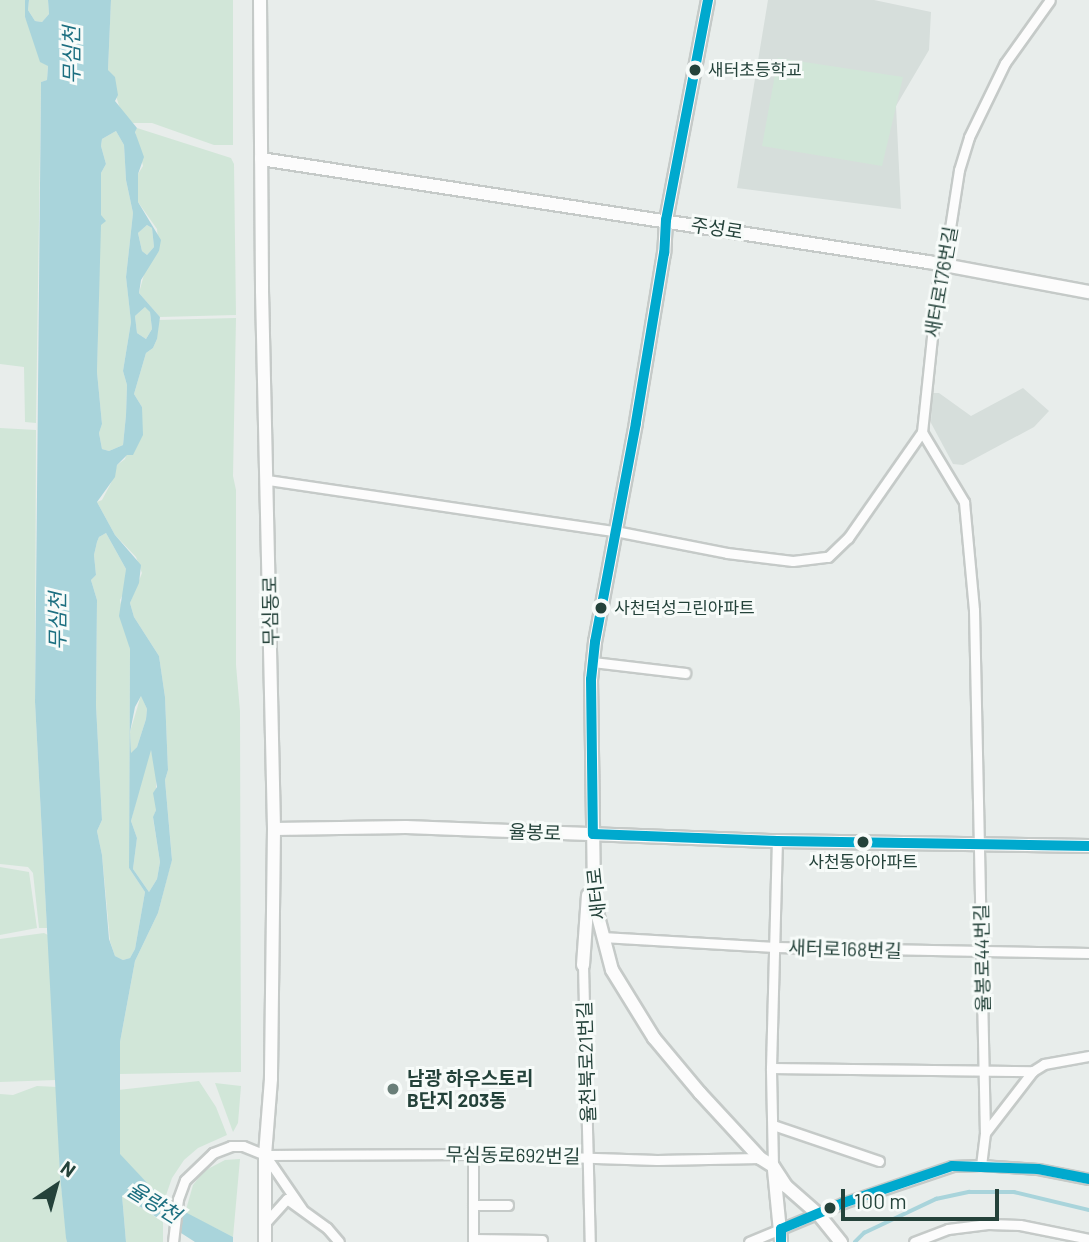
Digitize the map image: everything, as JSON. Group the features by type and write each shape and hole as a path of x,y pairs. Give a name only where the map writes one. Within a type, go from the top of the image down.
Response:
{"street":[{"name":"무심동로","path":"260,0 274,830 271,1079 265,1155 265,1242"},
{"name":"새터로","path":"708,0 666,220 662,266 593,662 594,901 610,964 634,1009 672,1061 760,1158 773,1166 786,1186 819,1215 841,1242"},
{"name":"새터로176번길","path":"615,531 727,553 793,561 828,557 848,538 922,432 941,265 948,241 959,170 980,110 1005,63 1050,0"},
{"name":"주성로","path":"261,159 666,220 1089,292"},
{"name":"율봉로44번길","path":"922,432 946,470 966,510 974,610 980,846 985,1133 981,1165"},
{"path":"268,480 615,531"},
{"path":"593,662 685,673"},
{"name":"율봉로","path":"274,830 406,827 777,841 1089,846"},
{"path":"777,841 771,1068 773,1166 781,1236"},
{"path":"583,965 592,853"},
{"name":"새터로168번길","path":"602,937 775,947 1089,953"},
{"path":"583,965 587,958 594,954 610,964"},
{"name":"율천북로21번길","path":"583,965 590,1242"},
{"path":"985,1133 1033,1071 1044,1065 1089,1056"},
{"path":"771,1068 888,1067 1033,1071"},
{"path":"773,1125 879,1161"},
{"path":"173,1237 177,1199 185,1180 213,1153 231,1146 243,1146 265,1155 302,1209"},
{"path":"473,1154 473,1240 542,1240"},
{"name":"무심동로692번길","path":"265,1155 473,1154 657,1160 760,1158"},
{"path":"749,1242 781,1236 843,1203 952,1166 1038,1169 1089,1179"},
{"path":"266,1222 287,1199 327,1228 339,1242"},
{"path":"473,1205 508,1205"},
{"path":"914,1242 948,1229 988,1224 1032,1227 1089,1239"}],"shaded area":[{"name":"새터초등학교","path":"768,0 874,0 931,12 929,50 896,106 901,209 737,188"},
{"path":"1023,388 1049,411 1034,427 963,465 953,464 931,423 932,393 939,393 971,416"}],"green space":[{"path":"0,0 25,0 25,17 48,65 47,80 41,82 36,423 25,422 24,367 0,364"},
{"path":"29,0 48,0 49,14 42,22 35,21 28,10"},
{"path":"111,0 233,0 233,145 214,145 152,123 133,123 121,112 108,70"},
{"path":"778,58 903,77 882,166 762,146"},
{"path":"137,128 231,158 234,164 236,315 160,317 139,293 146,267 159,251 157,229 138,202 138,174 143,166 135,131"},
{"path":"116,131 124,145 126,180 133,213 126,277 131,322 123,371 127,385 123,445 109,451 102,449 99,433 102,424 97,372 101,173 106,164 101,146 102,139"},
{"path":"147,225 152,228 154,247 147,255 142,251 138,233"},
{"path":"146,306 150,312 152,329 146,339 137,333 135,316"},
{"path":"236,318 233,476 236,490 236,665 240,711 241,1072 119,1074 120,1042 135,961 158,913 172,859 165,780 168,770 165,697 159,656 134,617 130,603 142,573 136,557 115,535 97,502 102,500 117,465 125,459 142,407 134,394 146,353 153,348 157,339 157,320"},
{"path":"0,428 36,430 35,702 47,928 39,928 33,873 28,867 0,864"},
{"path":"106,533 126,569 125,590 120,600 130,649 129,868 145,892 135,949 130,958 123,960 115,956 110,941 102,855 97,831 102,820 96,705 97,600 91,580 96,575 94,555 97,542 99,537"},
{"path":"141,695 147,709 146,719 137,747 131,754 130,732"},
{"path":"149,750 156,771 156,810 153,818 160,862 157,879 149,892 133,869 137,838 131,821"},
{"path":"0,867 29,872 37,928 0,935"},
{"path":"44,933 48,935 56,1080 0,1082 0,939"},
{"path":"199,1081 216,1107 227,1135 198,1148 184,1160 172,1178 164,1201 120,1155 118,1090"},
{"path":"215,1083 241,1086 238,1123 233,1132"},
{"path":"37,1086 57,1087 60,1175 67,1242 0,1242 0,1094 13,1095"},
{"path":"240,1159 233,1237 185,1213 193,1185 204,1171 225,1160"},
{"path":"122,1195 163,1222 163,1242 126,1242"}],"water":[{"name":"무심천","path":"25,0 29,0 28,10 35,21 42,22 49,14 48,0 111,0 108,70 115,77 118,95 115,101 137,128 135,132 144,157 138,174 138,202 161,240 159,251 141,280 139,293 160,317 157,339 153,348 146,353 134,394 142,407 143,435 133,455 127,455 117,465 115,477 97,502 115,535 141,565 139,583 130,603 134,617 159,656 165,697 168,770 165,780 172,860 158,913 135,961 120,1042 120,1154 164,1201 233,1237 233,1242 195,1242 122,1195 126,1242 67,1242 66,1238 60,1175 35,702 41,82 47,80 48,66 40,62 25,17","holes":["116,131 124,145 126,180 133,213 126,277 131,322 123,371 127,385 123,445 109,451 102,449 99,433 102,424 97,372 101,225 106,221 101,215 101,173 106,164 102,139","147,225 152,228 154,247 147,255 142,251 138,233","145,307 150,312 152,329 146,339 137,333 135,316","106,533 126,569 119,616 130,649 129,868 145,892 135,949 130,958 123,960 115,956 109,939 102,855 97,831 102,820 96,705 97,600 91,580 96,575 94,555 99,537","141,696 147,709 146,719 137,747 131,753 130,732 135,707","151,750 157,787 153,793 156,810 153,817 160,862 157,879 149,892 133,869 137,838 131,821"]}],"waterway":[{"name":"율량천","path":"855,1242 864,1233 936,1199 969,1192 1014,1192 1089,1210"}],"transit line":[{"path":"708,0 666,220 664,253 636,423 595,642 591,679 593,834 777,841 1089,846"},
{"path":"781,1242 781,1229 843,1203 952,1166 1038,1169 1089,1179"}],"place":[{"name":"새터초등학교","path":"695,70"},
{"name":"사천덕성그린아파트","path":"601,608"},
{"name":"사천동아아파트","path":"863,842"},
{"name":"남광 하우스토리 B단지 203동","path":"393,1089"}]}
